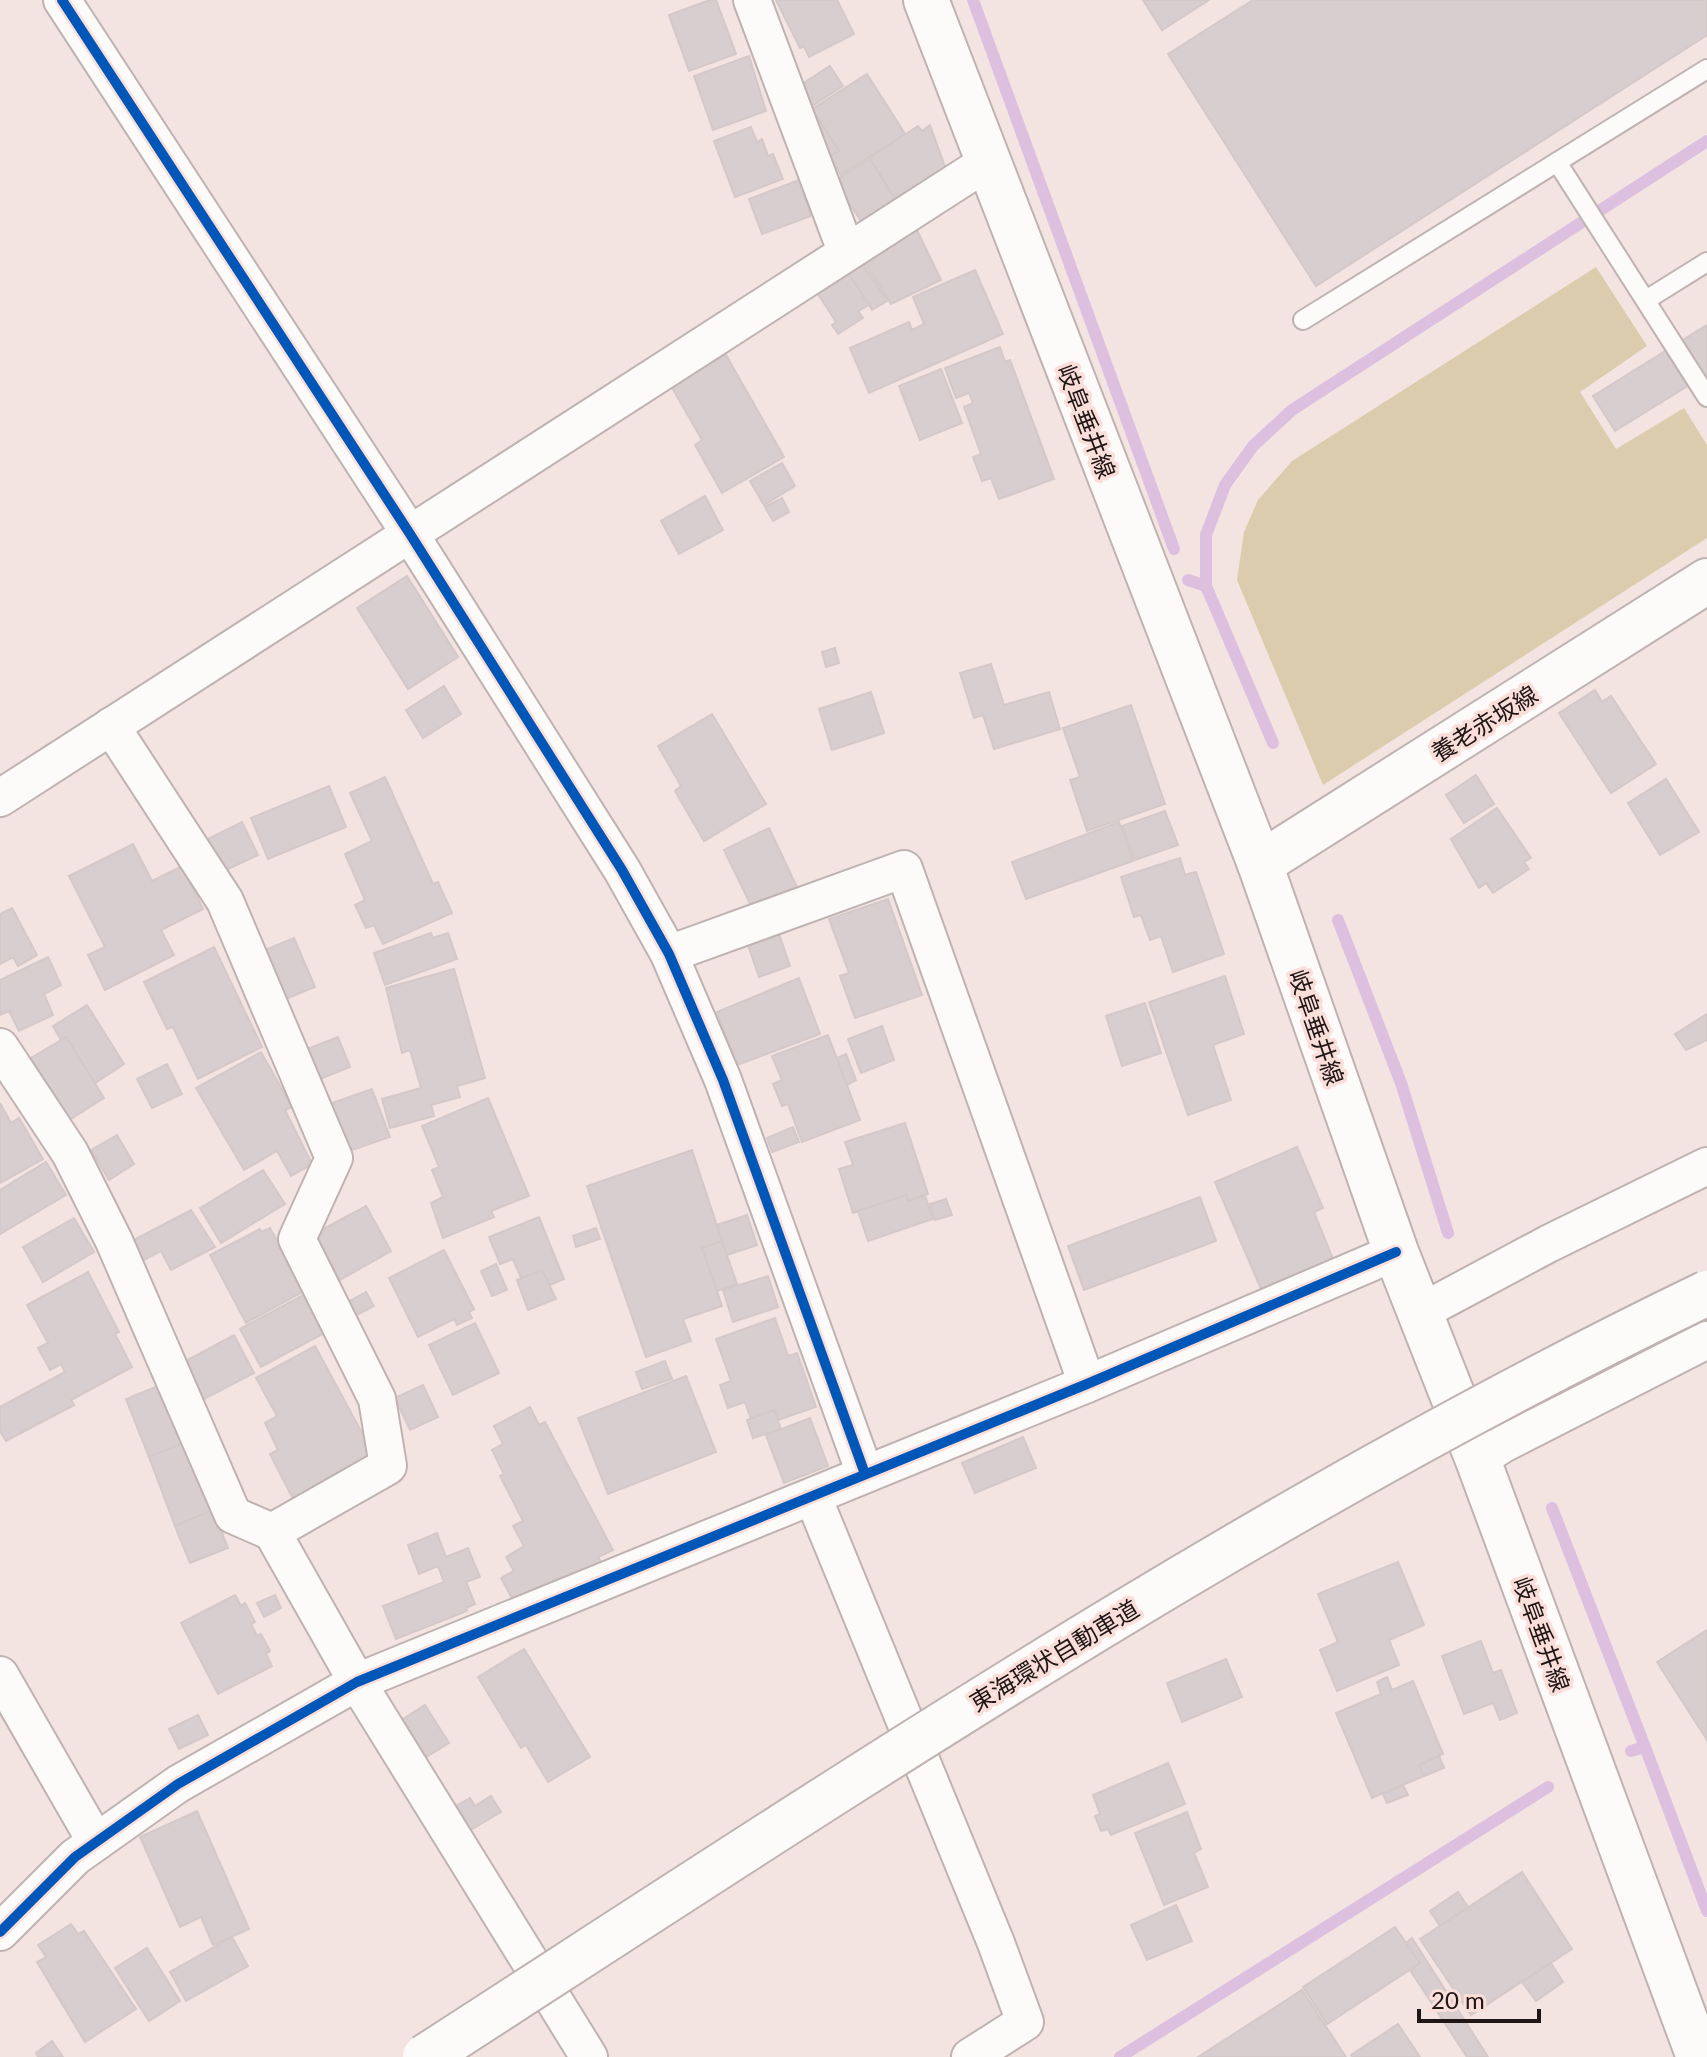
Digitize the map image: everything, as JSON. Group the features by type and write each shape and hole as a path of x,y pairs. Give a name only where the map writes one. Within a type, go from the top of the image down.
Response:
{"main road":[{"name":"岐阜垂井線","path":"926,0 986,163 1260,864 1396,1252 1478,1460 1699,2057"},
{"name":"養老赤坂線","path":"1260,864 1707,581"},
{"name":"東海環状自動車道","path":"425,2057 962,1710 1236,1546 1553,1368 1707,1293"}],"street":[{"path":"62,0 410,534 622,870 669,954 723,1080 865,1474"},
{"path":"752,0 846,251"},
{"path":"0,798 986,163"},
{"path":"111,726 225,901 334,1158 297,1239 377,1399 388,1466 272,1532"},
{"path":"669,954 904,869 1087,1384"},
{"path":"0,1047 70,1153 114,1241 233,1515 272,1532 357,1682 589,2057"},
{"path":"1419,1313 1548,1244 1707,1166"},
{"path":"0,1932 75,1857 178,1784 357,1682 1087,1384 1396,1252"},
{"path":"1478,1460 1503,1444 1707,1340"},
{"path":"813,1497 996,1943 1025,2022 970,2057"},
{"path":"0,1675 96,1842"}],"lane":[{"path":"1303,320 1707,69"},
{"path":"1557,162 1707,397"},
{"path":"1646,300 1707,262"}],"shaded area":[{"path":"1596,267 1647,346 1580,392 1616,449 1684,408 1707,445 1707,538 1323,785 1237,580 1244,532 1258,500 1292,461"}],"building":[{"path":"716,0 736,54 689,71 669,15"},
{"path":"776,0 837,0 854,34 809,57 804,46 800,48"},
{"path":"1143,0 1209,0 1162,30"},
{"path":"1253,0 1707,0 1707,35 1316,286 1168,54"},
{"path":"749,56 766,111 713,130 694,76"},
{"path":"830,66 843,86 812,106 799,86"},
{"path":"867,74 905,134 841,175 830,156 839,151 812,109"},
{"path":"812,109 839,151 830,156 809,112"},
{"path":"930,125 948,175 900,205 869,158 918,126 922,131"},
{"path":"751,127 757,142 762,139 768,156 773,154 783,179 735,197 714,141"},
{"path":"870,159 898,205 864,226 835,181"},
{"path":"799,180 811,216 762,234 749,199"},
{"path":"916,228 941,280 891,304 862,258"},
{"path":"859,258 887,301 872,310 845,268"},
{"path":"845,268 869,305 858,311 863,318 838,334 832,325 836,322 814,288"},
{"path":"975,270 1003,334 869,393 850,348 909,322 912,330 924,324 913,297"},
{"path":"1707,325 1707,374 1615,431 1593,396"},
{"path":"1000,347 1005,362 1010,360 1054,479 999,499 991,478 982,481 973,457 981,454 964,407 973,403 969,393 956,398 945,368"},
{"path":"726,355 784,457 722,493 695,445 702,440 671,386"},
{"path":"941,369 962,423 920,440 899,386"},
{"path":"782,463 795,486 764,505 750,481"},
{"path":"705,496 723,530 679,554 661,521"},
{"path":"782,498 789,512 773,521 765,507"},
{"path":"407,576 458,657 408,689 357,608"},
{"path":"835,648 839,663 826,667 822,652"},
{"path":"991,664 1004,705 1049,692 1060,729 994,749 983,715 974,718 960,673"},
{"path":"444,686 461,714 423,738 406,710"},
{"path":"1595,690 1602,702 1611,696 1656,764 1611,793 1559,713"},
{"path":"871,692 884,733 832,750 819,709"},
{"path":"1131,705 1165,804 1087,831 1070,780 1080,777 1063,728"},
{"path":"712,714 766,804 704,841 675,791 681,786 658,746"},
{"path":"1476,775 1494,804 1464,823 1446,795"},
{"path":"385,777 433,884 438,882 452,913 383,944 374,925 366,928 355,905 365,900 345,854 372,841 350,793"},
{"path":"1666,779 1699,832 1660,855 1628,803"},
{"path":"329,786 346,827 268,859 251,818"},
{"path":"1497,808 1531,858 1524,862 1529,869 1493,893 1486,883 1479,888 1451,839"},
{"path":"1165,811 1178,845 1135,860 1122,826"},
{"path":"242,822 258,855 222,872 206,840"},
{"path":"1119,822 1133,861 1026,899 1012,862"},
{"path":"769,828 797,887 752,908 724,850"},
{"path":"133,844 152,881 182,866 203,909 161,930 174,955 105,990 88,955 105,947 69,876"},
{"path":"1180,858 1185,875 1196,872 1224,954 1173,972 1161,936 1150,940 1141,915 1134,917 1121,877"},
{"path":"888,899 922,995 855,1018 840,976 849,973 829,919"},
{"path":"12,908 37,955 18,966 13,957 0,964 0,914"},
{"path":"431,933 433,938 448,933 457,959 385,985 374,953"},
{"path":"779,934 790,966 759,977 748,945"},
{"path":"294,938 315,987 281,1001 260,952"},
{"path":"214,947 262,1047 198,1079 173,1027 167,1029 144,982"},
{"path":"48,957 61,985 44,994 53,1015 19,1031 9,1011 0,1015 0,980"},
{"path":"454,969 485,1078 457,1086 460,1097 431,1105 434,1116 390,1128 382,1099 421,1088 410,1050 402,1053 386,988"},
{"path":"1225,976 1244,1034 1213,1045 1231,1100 1188,1115 1149,1002"},
{"path":"799,978 820,1034 737,1065 717,1012"},
{"path":"1145,1003 1161,1053 1122,1066 1106,1016"},
{"path":"87,1005 124,1064 95,1083 66,1037 61,1040 53,1026"},
{"path":"1707,1014 1707,1040 1686,1050 1675,1034"},
{"path":"882,1026 894,1060 861,1073 848,1039"},
{"path":"828,1035 860,1120 802,1142 788,1104 782,1106 773,1084 782,1080 772,1056"},
{"path":"66,1037 104,1098 69,1120 31,1058"},
{"path":"338,1037 350,1067 320,1079 307,1049"},
{"path":"261,1052 292,1107 285,1110 312,1164 291,1176 277,1151 244,1170 196,1088"},
{"path":"846,1054 856,1080 847,1085 837,1058"},
{"path":"167,1064 182,1094 152,1108 137,1079"},
{"path":"372,1089 390,1137 346,1152 329,1104"},
{"path":"488,1098 529,1196 491,1211 494,1217 443,1238 431,1203 443,1197 432,1170 439,1167 422,1126"},
{"path":"0,1103 11,1123 19,1118 43,1159 0,1183"},
{"path":"905,1123 928,1194 908,1201 906,1195 853,1213 839,1169 853,1165 845,1142"},
{"path":"793,1127 799,1142 772,1152 767,1138"},
{"path":"117,1135 134,1164 109,1180 91,1150"},
{"path":"1297,1147 1323,1208 1314,1212 1333,1259 1261,1289 1215,1182"},
{"path":"692,1150 722,1241 702,1248 722,1306 683,1319 691,1341 646,1357 587,1186"},
{"path":"46,1162 66,1195 0,1234 0,1190"},
{"path":"263,1170 285,1204 221,1243 200,1208"},
{"path":"906,1195 908,1201 925,1196 933,1219 868,1241 858,1211"},
{"path":"1200,1197 1216,1241 1084,1290 1068,1246"},
{"path":"946,1199 952,1215 935,1220 930,1204"},
{"path":"366,1206 391,1251 340,1280 314,1234"},
{"path":"191,1210 215,1247 171,1270 161,1251 142,1261 132,1241"},
{"path":"747,1215 757,1245 727,1255 717,1225"},
{"path":"539,1217 564,1279 550,1285 542,1270 521,1278 513,1259 500,1264 489,1237"},
{"path":"74,1218 94,1252 43,1282 23,1247"},
{"path":"270,1228 304,1291 246,1323 210,1255 260,1229 261,1232"},
{"path":"596,1228 600,1239 576,1247 573,1236"},
{"path":"722,1241 737,1284 717,1291 702,1248"},
{"path":"444,1250 474,1309 469,1312 472,1318 457,1325 454,1319 418,1337 389,1278"},
{"path":"496,1264 507,1290 492,1296 481,1271"},
{"path":"542,1270 556,1299 528,1310 517,1280"},
{"path":"88,1272 119,1332 115,1334 132,1367 71,1400 74,1405 6,1441 0,1431 0,1407 65,1372 61,1364 50,1370 38,1348 48,1343 27,1305"},
{"path":"768,1276 778,1307 733,1322 723,1290"},
{"path":"366,1292 374,1306 355,1316 348,1302"},
{"path":"305,1294 326,1332 261,1367 240,1329"},
{"path":"775,1318 788,1356 797,1353 816,1407 778,1420 774,1410 751,1419 745,1402 728,1408 720,1385 731,1381 716,1339"},
{"path":"475,1323 499,1373 453,1395 429,1345"},
{"path":"234,1335 254,1373 202,1400 182,1363"},
{"path":"315,1346 374,1455 293,1499 270,1454 278,1450 265,1423 277,1416 256,1378"},
{"path":"665,1361 672,1379 642,1389 636,1372"},
{"path":"686,1376 716,1452 608,1494 578,1418"},
{"path":"163,1384 187,1442 149,1457 126,1399"},
{"path":"423,1385 438,1417 410,1430 395,1398"},
{"path":"530,1407 539,1425 545,1422 613,1550 598,1557 602,1564 564,1584 561,1577 514,1602 501,1578 514,1571 506,1557 524,1546 513,1526 523,1521 500,1476 504,1474 492,1450 503,1444 494,1426"},
{"path":"774,1410 781,1429 753,1438 747,1420"},
{"path":"810,1418 828,1466 784,1483 766,1435"},
{"path":"1023,1437 1036,1468 975,1493 962,1463"},
{"path":"187,1442 213,1510 175,1526 149,1457"},
{"path":"213,1510 228,1548 190,1563 175,1526"},
{"path":"437,1533 446,1557 468,1548 480,1577 466,1582 475,1604 466,1608 467,1611 396,1639 383,1606 444,1582 438,1566 419,1574 408,1545"},
{"path":"1398,1562 1424,1625 1389,1640 1399,1665 1337,1691 1320,1650 1338,1642 1318,1594"},
{"path":"235,1595 241,1606 245,1603 255,1622 251,1624 257,1636 261,1634 270,1651 266,1654 272,1666 218,1694 181,1623"},
{"path":"275,1595 281,1608 264,1617 257,1603"},
{"path":"1707,1630 1707,1740 1657,1662"},
{"path":"1481,1641 1493,1673 1501,1670 1517,1713 1500,1720 1493,1703 1464,1714 1442,1656"},
{"path":"524,1649 590,1757 548,1782 526,1745 521,1748 478,1677"},
{"path":"1226,1659 1242,1697 1182,1722 1167,1683"},
{"path":"1387,1677 1392,1690 1413,1681 1443,1754 1419,1765 1424,1776 1372,1798 1336,1713 1381,1694 1377,1682"},
{"path":"425,1705 449,1743 423,1759 400,1721"},
{"path":"198,1715 208,1735 179,1749 169,1729"},
{"path":"1439,1756 1444,1768 1424,1776 1419,1765"},
{"path":"1168,1763 1185,1804 1111,1835 1108,1829 1101,1831 1095,1816 1100,1814 1093,1795"},
{"path":"1403,1785 1408,1795 1387,1803 1383,1794"},
{"path":"491,1796 501,1812 469,1831 454,1807 470,1798 475,1806"},
{"path":"197,1811 249,1929 213,1945 201,1917 180,1927 140,1837"},
{"path":"1187,1812 1201,1849 1194,1853 1208,1887 1164,1905 1135,1833"},
{"path":"1522,1872 1572,1949 1471,2015 1420,1939"},
{"path":"1458,1892 1468,1907 1440,1926 1430,1911"},
{"path":"1176,1905 1192,1941 1147,1960 1131,1925"},
{"path":"71,1924 78,1934 84,1931 136,2009 85,2042 37,1962 46,1957 38,1945"},
{"path":"1395,1927 1420,1963 1327,2024 1303,1987"},
{"path":"232,1937 248,1966 186,2001 170,1972"},
{"path":"1412,1938 1488,2057 1467,2057 1410,1970 1420,1963 1406,1943"},
{"path":"147,1948 180,2001 149,2021 115,1968"},
{"path":"1551,1963 1563,1982 1536,2001 1522,1982"},
{"path":"1302,1990 1346,2057 1198,2057"},
{"path":"1398,2024 1420,2057 1352,2057 1351,2055"},
{"path":"52,2041 63,2057 38,2057 36,2053"}],"waterway":[{"path":"973,0 1174,549"},
{"path":"1273,743 1206,586 1206,535 1225,485 1253,446 1292,410 1707,141"},
{"path":"1188,580 1206,586"},
{"path":"1338,920 1401,1083 1448,1233"},
{"path":"1552,1508 1645,1747 1631,1751"},
{"path":"1645,1747 1707,1911"},
{"path":"1120,2057 1548,1787"}],"cycle path":[{"path":"62,0 410,534 622,870 669,954 723,1080 865,1474"},
{"path":"0,1932 75,1857 178,1784 357,1682 1087,1384 1396,1252"}]}
